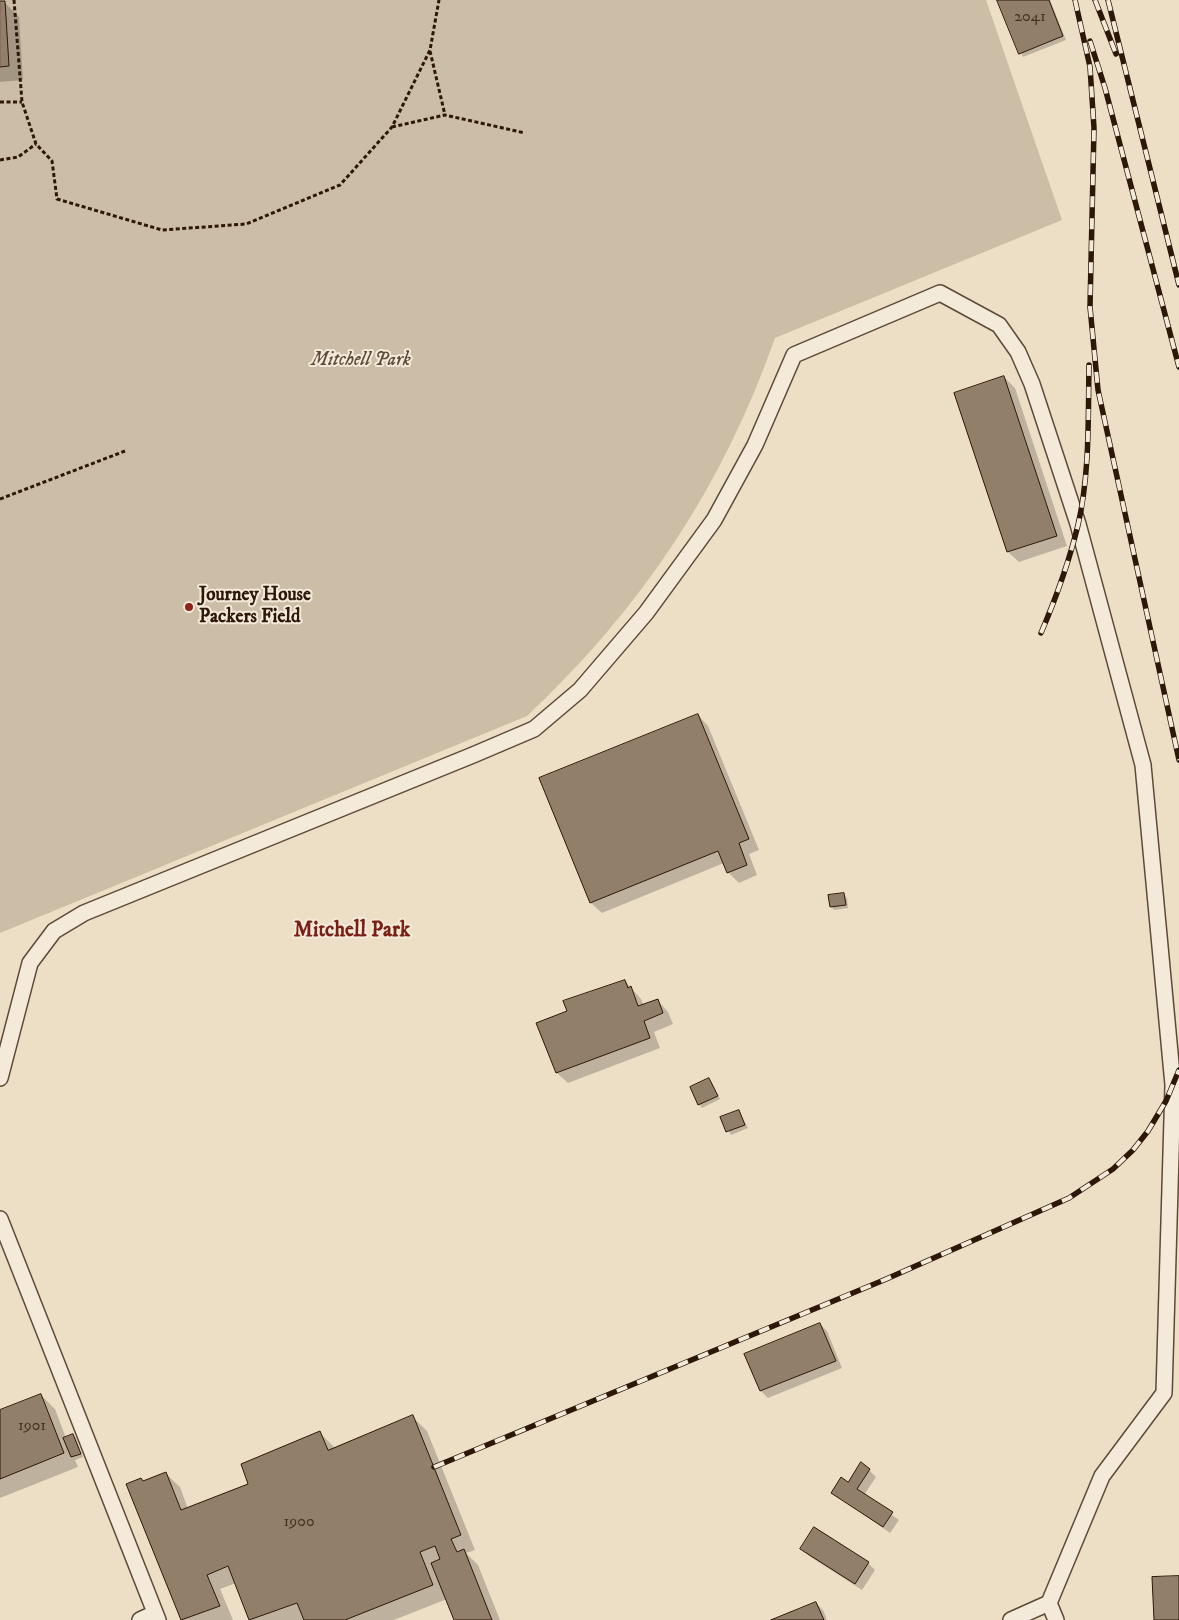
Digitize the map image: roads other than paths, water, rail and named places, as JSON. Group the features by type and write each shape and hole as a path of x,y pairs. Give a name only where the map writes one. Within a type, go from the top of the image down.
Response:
{"lane":[{"path":"0,1078 30,963 54,931 84,913 534,729 580,690 646,613 714,520 755,445 794,355 940,293 999,325 1018,352 1032,384 1078,524 1143,765 1173,1085 1164,1393 1102,1476 1049,1604 1011,1620"},
{"path":"0,1219 157,1617 140,1620"},
{"path":"1049,1604 1056,1620"}],"railway":[{"path":"1075,0 1090,67 1094,128 1090,307 1098,390 1179,760"},
{"path":"1095,0 1116,54"},
{"path":"1108,0 1179,285"},
{"path":"1090,41 1105,88 1179,367"},
{"path":"1041,633 1066,566 1082,505 1088,445 1089,365"},
{"path":"434,1467 884,1280 1069,1198 1113,1169 1133,1150 1148,1131 1166,1101 1179,1070"}],"place":[{"name":"Journey House Packers Field","path":"189,607"}],"district":[{"name":"Mitchell Park","path":"352,932"}]}
